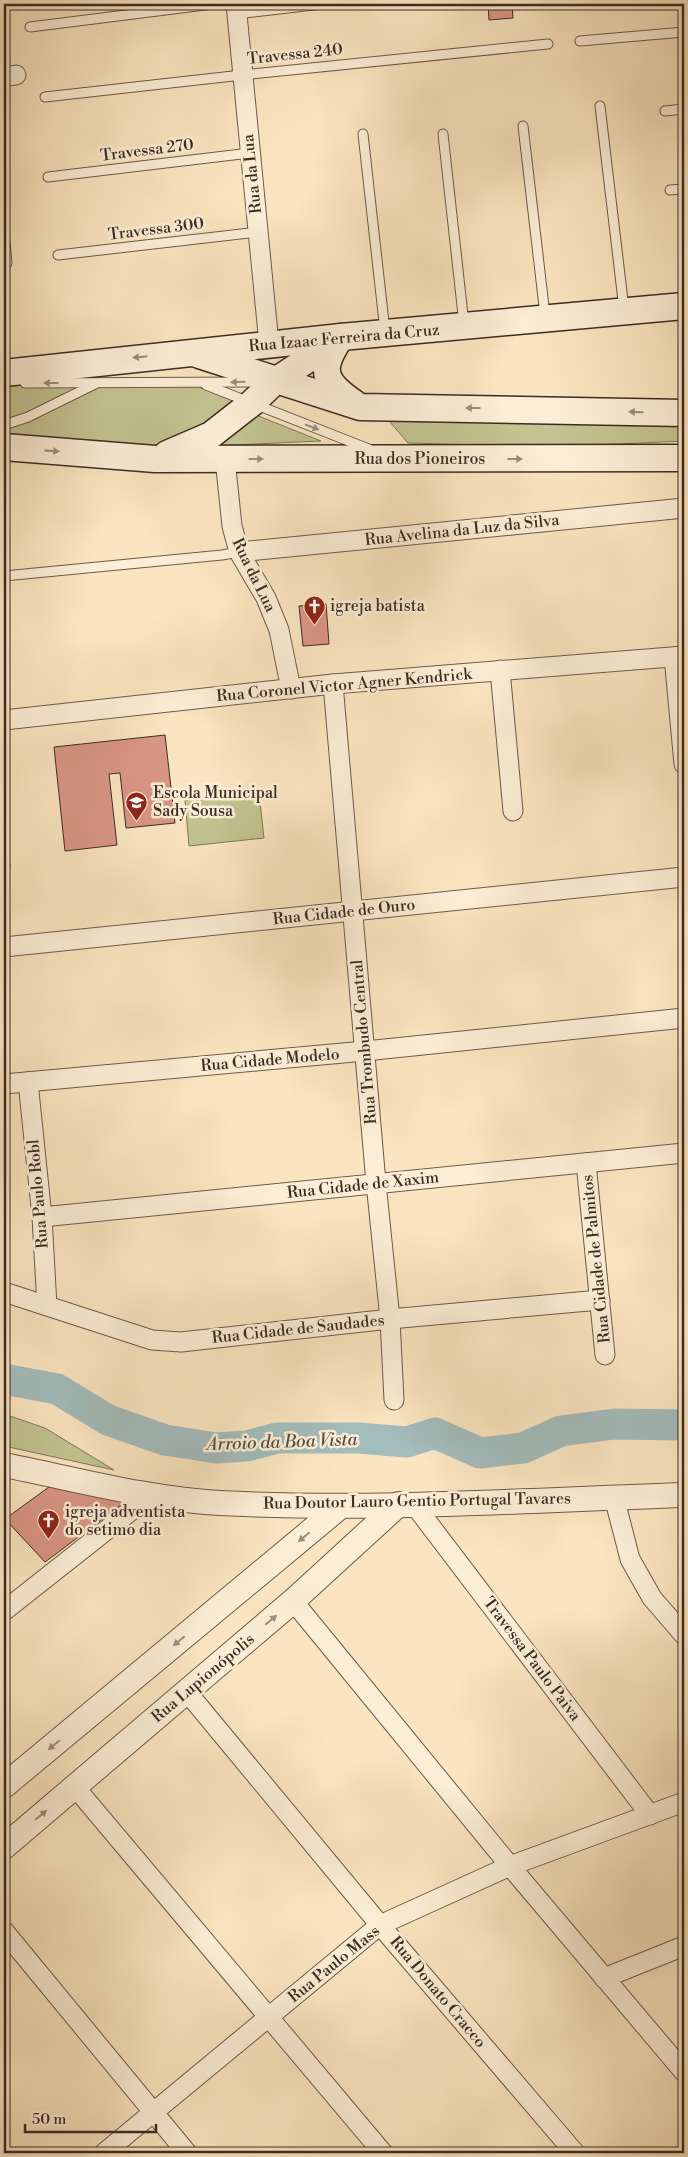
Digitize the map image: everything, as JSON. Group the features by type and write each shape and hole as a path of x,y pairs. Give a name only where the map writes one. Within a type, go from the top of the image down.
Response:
{"main road":[{"name":"Rua Izaac Ferreira da Cruz","path":"8,378 189,352 684,306"},
{"path":"4,447 155,459 211,435 252,403 275,381 342,337"},
{"path":"342,337 328,355 326,368 329,380 338,392 360,407"},
{"path":"189,352 360,407 684,413"},
{"name":"Rua dos Pioneiros","path":"155,459 684,458"}],"street":[{"name":"Rua da Lua","path":"236,9 269,344"},
{"name":"Rua da Lua","path":"225,459 232,526 239,552 266,598 279,630 291,689"},
{"name":"Rua Avelina da Luz da Silva","path":"239,552 684,508"},
{"name":"Rua Coronel Victor Agner Kendrick","path":"4,720 333,684 679,656"},
{"path":"679,656 684,764"},
{"path":"500,670 513,811"},
{"name":"Rua Trombudo Central","path":"333,684 376,1184 390,1319 394,1400"},
{"name":"Rua Cidade de Ouro","path":"4,947 684,877"},
{"name":"Rua Cidade Modelo","path":"4,1084 365,1051 684,1018"},
{"name":"Rua Paulo Robl","path":"28,1082 42,1217 47,1306"},
{"name":"Rua Cidade de Xaxim","path":"42,1217 684,1153"},
{"name":"Rua Cidade de Palmitos","path":"586,1162 605,1355"},
{"name":"Rua Cidade de Saudades","path":"4,1292 152,1340 181,1342 390,1319 600,1300"},
{"name":"Rua Doutor Lauro Gentio Portugal Tavares","path":"4,1465 151,1494 218,1503 341,1506 684,1495"},
{"path":"4,1611 151,1494"},
{"path":"614,1497 630,1559 652,1598 684,1635"},
{"name":"Rua Lupionópolis","path":"4,1847 406,1504"},
{"name":"Travessa Paulo Paiva","path":"406,1504 650,1815"},
{"path":"4,1786 341,1506"},
{"path":"293,1601 510,1866 684,2072"},
{"name":"Rua Donato Cracco","path":"187,1692 380,1925 575,2153"},
{"path":"75,1787 383,2153"},
{"name":"Rua Paulo Mass","path":"104,2153 380,1925 510,1866 684,1802"},
{"path":"4,1931 187,2153"},
{"path":"604,1978 684,1946"}],"lane":[{"path":"30,27 214,4"},
{"path":"236,9 322,4"},
{"path":"580,41 684,32"},
{"name":"Travessa 240","path":"45,97 548,44"},
{"path":"600,106 625,312"},
{"path":"665,111 684,109"},
{"path":"523,126 546,318"},
{"path":"364,134 385,334"},
{"path":"443,134 465,326"},
{"name":"Travessa 270","path":"48,177 250,153"},
{"path":"670,190 684,189"},
{"path":"4,232 7,263"},
{"name":"Travessa 300","path":"58,255 258,232"},
{"path":"8,378 98,383 275,381"},
{"path":"4,425 28,417 98,383"},
{"path":"201,383 396,460"},
{"path":"4,576 239,552"}],"green space":[{"path":"4,384 87,385 23,416 4,422"},
{"path":"100,386 196,386 243,404 153,456 4,445 4,427"},
{"path":"383,414 684,415 684,441 552,447 408,443"},
{"path":"256,415 321,441 211,446"},
{"path":"259,793 264,838 189,846 185,800"},
{"path":"4,1414 45,1428 114,1470 4,1446"}],"building":[{"path":"488,4 512,4 513,18 489,20"},
{"name":"igreja batista","path":"326,604 329,644 303,646 299,606"},
{"path":"165,735 175,823 126,828 120,773 109,774 117,845 65,851 54,747"},
{"path":"4,815 10,867 4,867"},
{"name":"igreja adventista do setimo dia","path":"49,1487 129,1499 45,1562 5,1519"}],"waterway":[{"name":"Arroio da Boa Vista","path":"4,1379 57,1389 108,1420 165,1440 216,1448 247,1446 277,1438 358,1438 407,1442 435,1433 480,1453 523,1448 561,1431 614,1424 684,1425"}],"place":[{"name":"igreja batista","path":"314,625"},
{"name":"Escola Municipal Sady Sousa","path":"137,821"},
{"name":"igreja adventista do setimo dia","path":"49,1540"}]}
